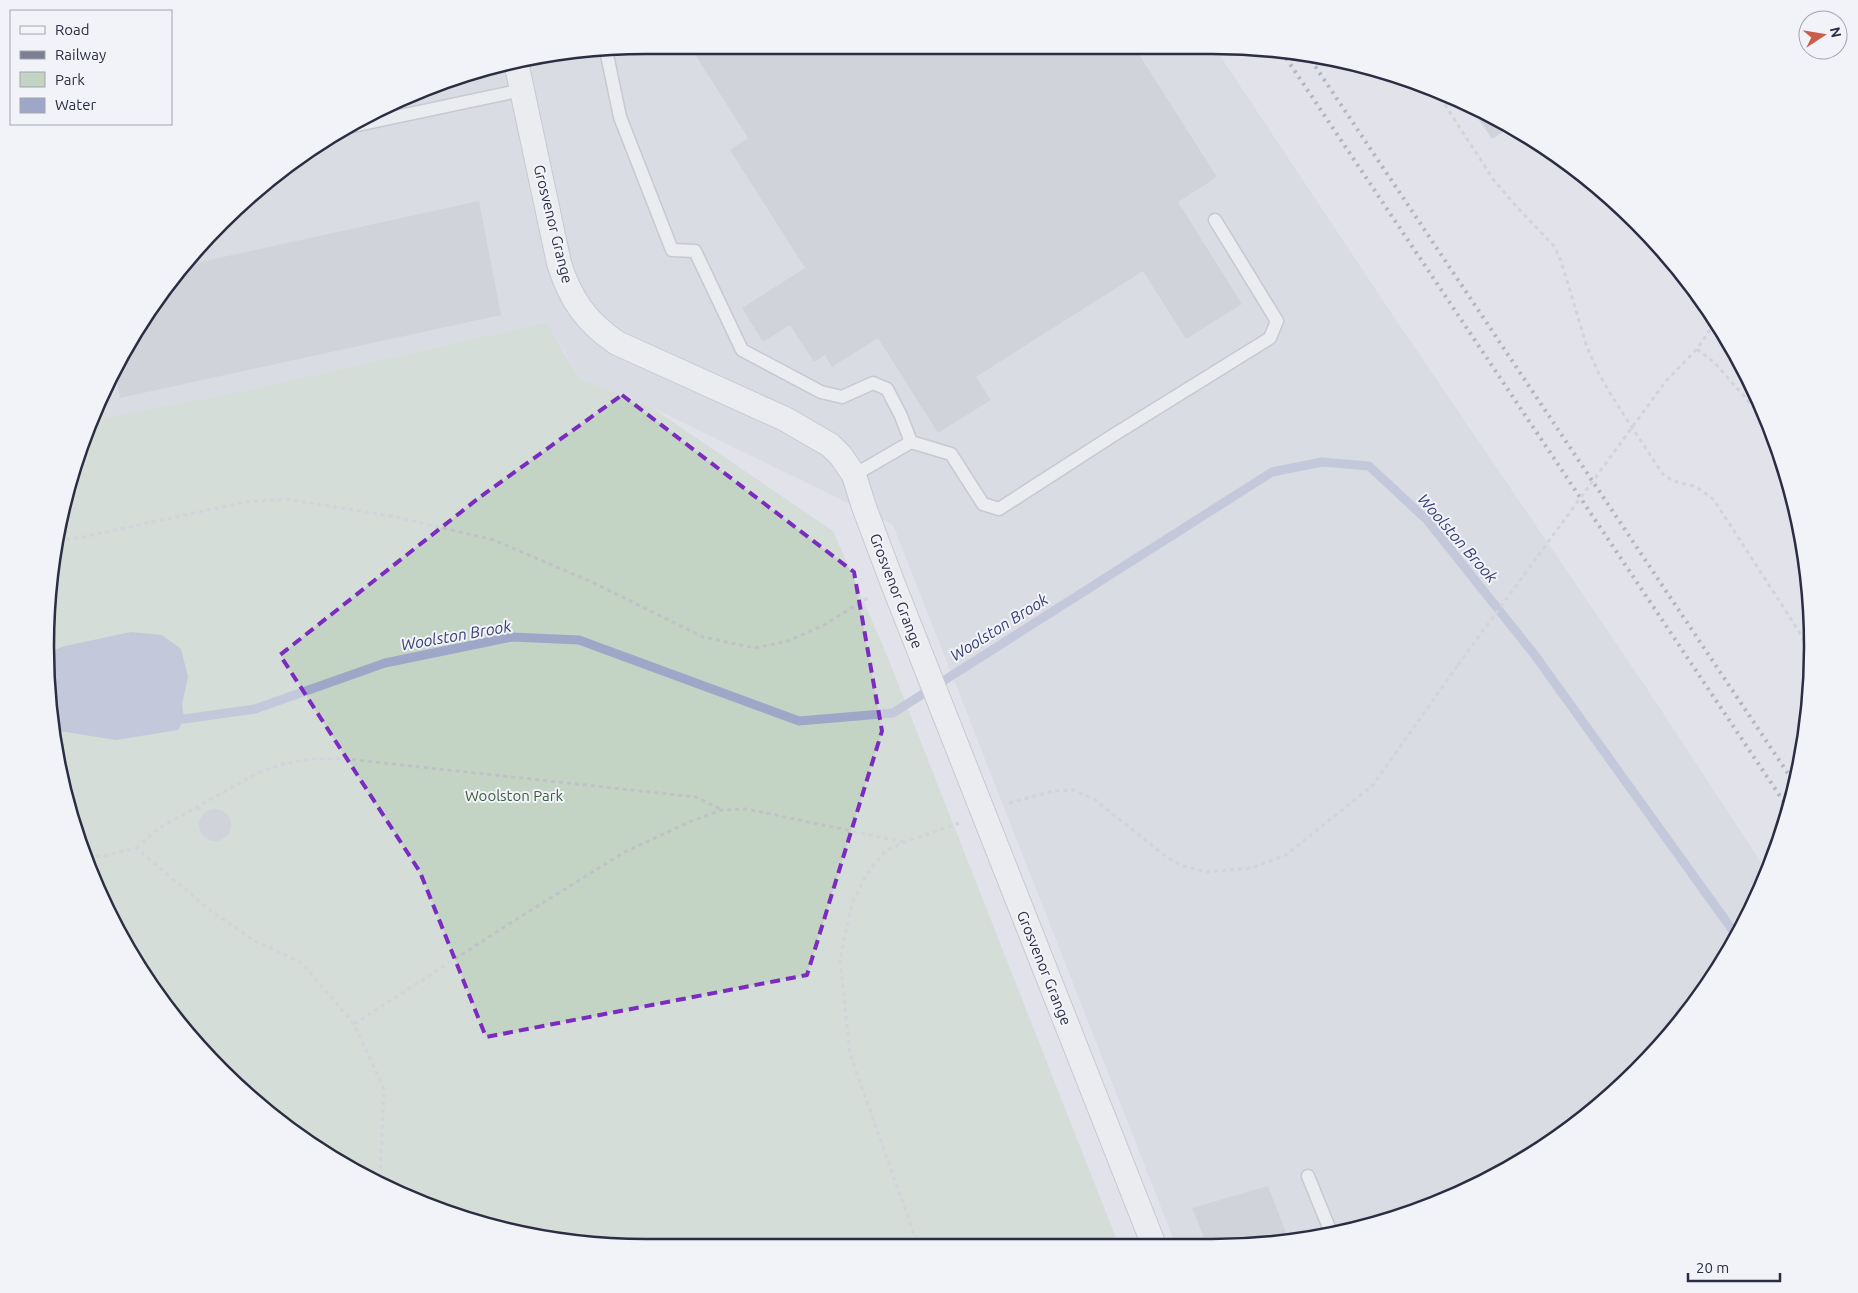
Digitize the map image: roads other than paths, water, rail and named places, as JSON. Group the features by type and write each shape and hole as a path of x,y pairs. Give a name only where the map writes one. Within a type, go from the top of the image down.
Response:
{"street":[{"name":"Grosvenor Grange","path":"517,68 559,263 565,284 586,318 600,332 617,343 785,419 815,435 830,445 841,456 854,475 864,507 925,667 1151,1239"}],"lane":[{"path":"607,55 620,117 672,250 695,251 742,350 821,392 842,397 873,383 887,389 902,416 911,442"},
{"path":"370,122 522,90"},
{"path":"854,475 911,442 950,454 983,504 999,509 1270,338 1277,321 1215,220"},
{"path":"1308,1176 1329,1228"}],"water":[{"path":"131,632 162,635 181,649 188,677 182,704 184,719 178,730 116,740 60,731 55,685 54,650"}],"waterway":[{"name":"Woolston Brook","path":"173,717 184,719 255,709 385,663 512,637 579,640 799,721 893,713 1272,472 1322,462 1369,466 1427,520 1534,654 1732,930"}],"railway":[{"path":"1287,59 1784,801"},
{"path":"1313,63 1790,776"}],"park label":[{"name":"Woolston Park","path":"514,796"}]}
